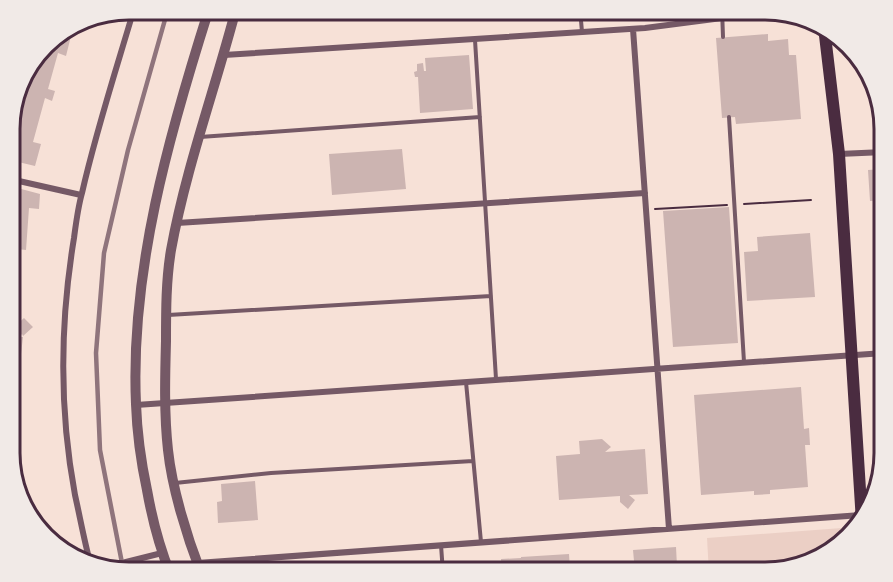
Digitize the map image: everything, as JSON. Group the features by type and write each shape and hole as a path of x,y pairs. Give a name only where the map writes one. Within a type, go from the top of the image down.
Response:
{"main road":[{"path":"825,38 839,154 861,504"}],"street":[{"path":"88,555 69,462 63,400 64,319 81,195 97,132 131,20"},
{"path":"166,562 140,455 135,375 138,321 154,205 205,20"},
{"path":"197,562 174,483 168,451 166,315 171,254 177,223 233,20"},
{"path":"224,54 633,29 706,20"},
{"path":"633,29 669,529"},
{"path":"839,154 873,152"},
{"path":"20,181 81,195"},
{"path":"177,223 645,193"},
{"path":"136,405 873,354"},
{"path":"262,562 481,542 851,520"},
{"path":"126,562 162,553"}],"lane":[{"path":"581,20 582,32"},
{"path":"722,20 723,37"},
{"path":"474,39 496,380"},
{"path":"200,137 480,117"},
{"path":"729,117 744,362"},
{"path":"166,315 491,296"},
{"path":"466,382 481,542"},
{"path":"174,483 271,473 473,461"},
{"path":"441,545 442,562"}],"path":[{"path":"655,209 812,200"}],"shaded area":[{"path":"842,528 842,531 819,548 800,557 772,562 708,562 707,538"}],"building":[{"path":"768,34 768,41 788,39 789,55 796,55 801,119 736,124 735,117 722,118 716,38"},
{"path":"71,36 66,56 58,53 48,89 55,91 52,101 45,98 33,142 41,144 35,166 20,162 20,114 23,100 31,80 46,56"},
{"path":"469,55 473,109 420,113 418,77 415,77 414,72 417,71 417,64 423,63 424,71 426,71 425,58"},
{"path":"402,149 406,189 332,195 329,154"},
{"path":"868,170 873,170 873,201 870,201"},
{"path":"20,189 40,194 39,209 29,208 26,250 20,249"},
{"path":"729,207 738,343 673,347 663,211"},
{"path":"810,233 815,297 747,301 744,252 758,251 757,237"},
{"path":"24,318 33,327 23,336 22,334 20,337 20,322"},
{"path":"20,337 23,337 21,354"},
{"path":"801,387 804,429 809,428 810,445 805,445 808,487 770,490 770,494 754,495 754,491 701,495 694,395"},
{"path":"602,439 611,447 605,452 645,449 648,494 629,495 635,500 628,509 620,502 620,496 559,500 556,456 580,454 579,441"},
{"path":"255,481 258,520 218,523 217,502 222,501 221,484"},
{"path":"676,547 677,562 636,562 633,550"},
{"path":"569,554 570,562 501,562 501,559"}],"railway":[{"path":"122,562 100,450 96,353 104,253 128,150 165,20"}]}
